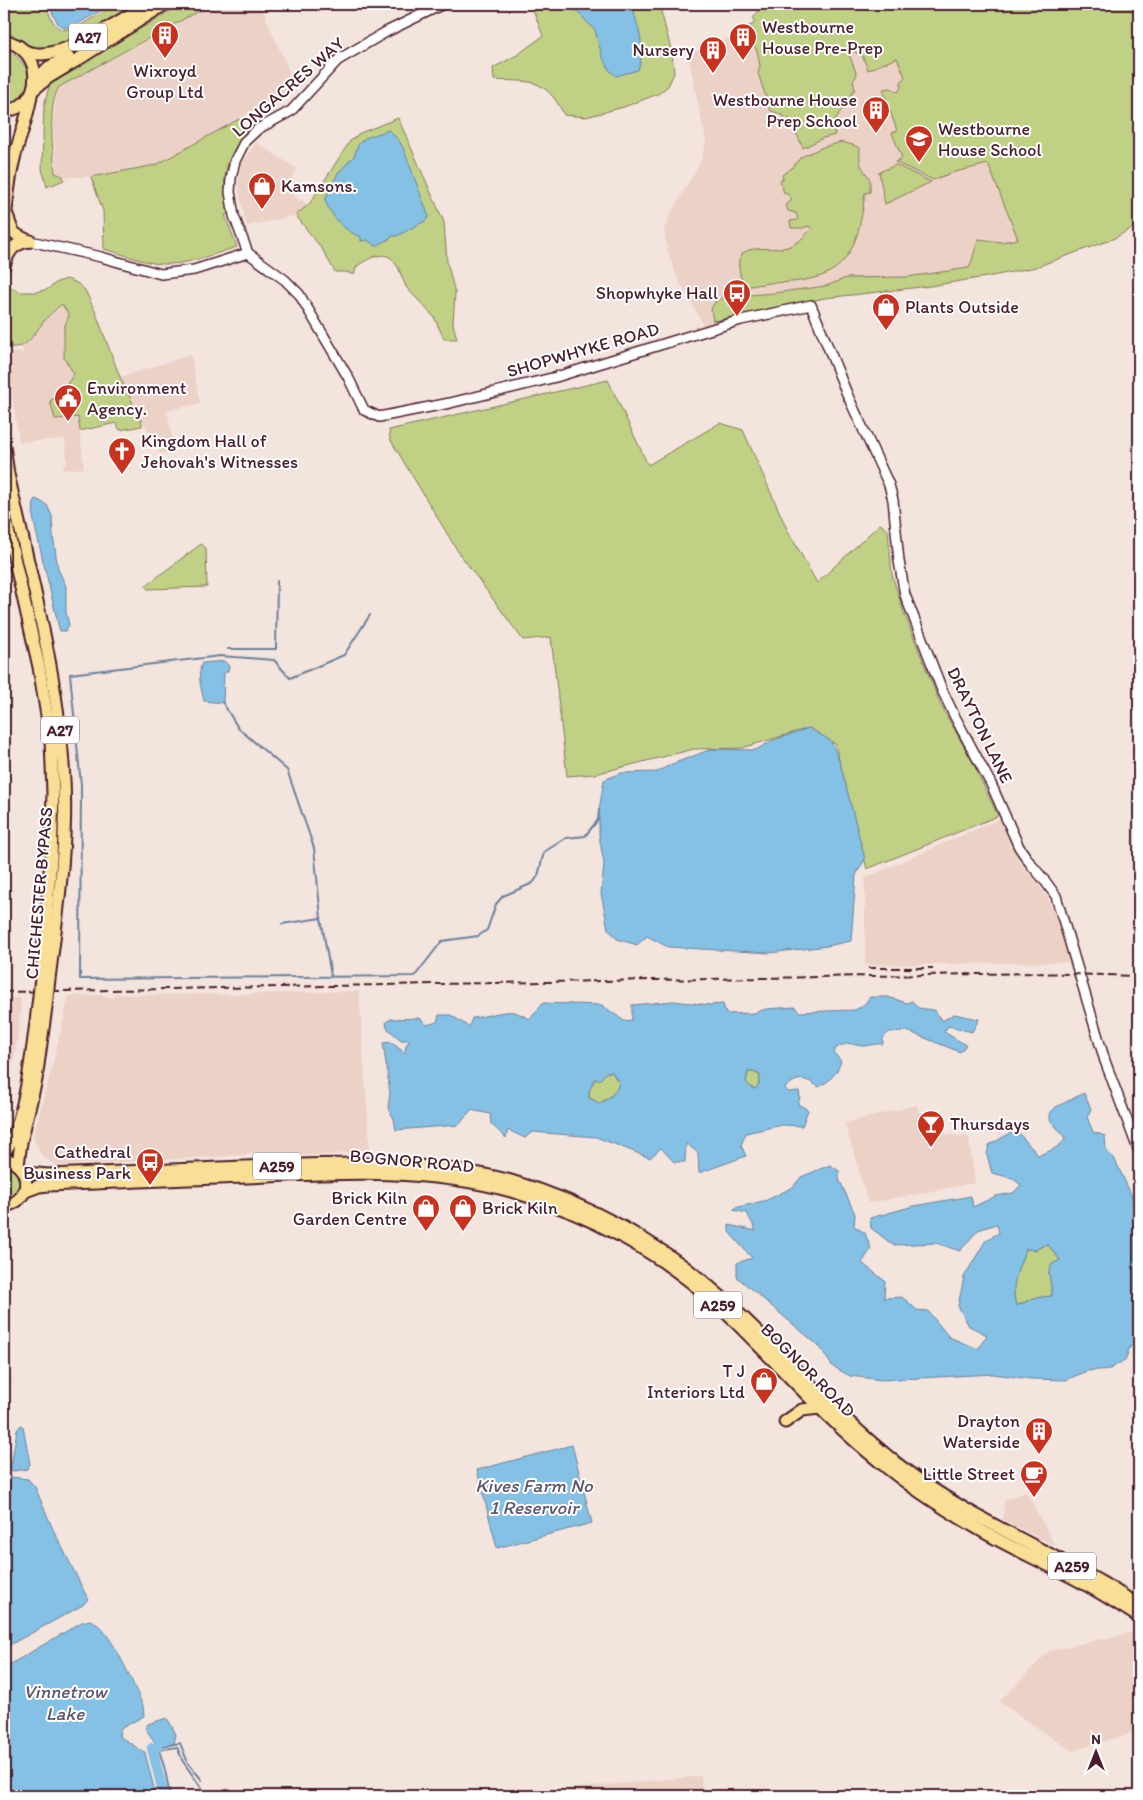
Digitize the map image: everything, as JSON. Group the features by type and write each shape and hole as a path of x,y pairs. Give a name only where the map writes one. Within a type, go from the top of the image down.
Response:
{"highway":[{"name":"A27","path":"24,51 37,54 58,52 122,20 147,4"},
{"name":"A27","path":"33,89 49,67 110,39 165,4"},
{"path":"4,41 17,45 24,51 33,65 33,89 29,109 18,139 12,164 4,232"},
{"path":"4,111 18,107 33,89"},
{"path":"6,211 11,230 18,236 30,241"},
{"path":"4,266 8,253 12,248 18,244 30,241"},
{"name":"CHICHESTER BYPASS","path":"4,446 8,474 50,666 57,706 63,765 63,860 45,978 38,1065 21,1142 21,1169 26,1183 24,1192"},
{"name":"CHICHESTER BYPASS","path":"4,513 40,667 51,740 53,793 45,978"},
{"name":"CHICHESTER BYPASS","path":"4,1152 11,1141 20,1113 42,1006"},
{"name":"BOGNOR ROAD","path":"4,1159 14,1162 21,1169 49,1175 368,1164 448,1168 510,1181 584,1208 654,1245 691,1271 720,1295 764,1337 856,1429 902,1468 974,1515 1076,1568 1139,1606"},
{"name":"BOGNOR ROAD","path":"24,1192 39,1186 49,1185 345,1173 404,1174 472,1182 510,1191 551,1204 621,1236 651,1254 688,1281 717,1305 820,1408 880,1463 978,1529 1090,1586 1139,1617"},
{"path":"5,1208 18,1200 24,1192"},
{"path":"802,1410 804,1391"},
{"path":"785,1422 802,1410 820,1408"}],"main road":[{"name":"LONGACRES WAY","path":"248,253 234,216 230,192 235,162 245,142 258,129 291,110 338,60 386,32 443,4"},
{"path":"30,241 101,257 161,274 194,270 248,253"},
{"name":"SHOPWHYKE ROAD","path":"248,253 284,280 299,294 348,377 364,410 379,417 450,403 556,377 741,320 811,305"},
{"name":"DRAYTON LANE","path":"811,305 846,394 889,485 893,500 901,577 912,612 954,715 990,784 1019,847 1056,896 1105,1062 1139,1152"}],"shaded area":[{"path":"208,4 260,4 296,87 156,165 91,177 66,177 56,172 53,120 59,87 137,46"},
{"name":"Westbourne House School","path":"796,4 1139,4 1139,224 1113,239 1036,267 930,286 825,298 763,310 704,326 676,275 667,248 664,230 670,215 696,170 706,141 688,55 718,44 739,31"},
{"path":"256,142 297,169 284,189 310,206 299,215 247,226 238,180 242,164"},
{"path":"62,304 69,315 64,328 64,358 74,374 61,393 55,419 78,416 84,468 63,470 67,463 65,439 19,442 7,359 4,355 4,353 24,352 19,346 24,345 34,336 43,322"},
{"path":"191,355 200,404 167,410 175,452 160,453 120,377"},
{"path":"999,819 1021,863 1051,903 1070,962 865,965 865,878"},
{"path":"359,991 370,1150 326,1155 266,1156 266,1153 56,1166 41,1155 33,1137 69,996 101,995 114,998 115,993 127,995 253,994"},
{"path":"4,998 21,998 18,1035 4,1120"},
{"path":"917,1105 925,1132 969,1137 975,1183 868,1203 845,1123"},
{"path":"1026,1492 1055,1546 1003,1520 1004,1502"},
{"path":"1137,1631 1139,1633 1139,1731 1072,1751 999,1702 1049,1651"},
{"path":"701,1776 702,1796 567,1796 567,1789"}],"green space":[{"path":"4,4 46,4 53,22 62,30 77,27 117,4 139,4 79,38 56,47 38,51 17,45 8,36 4,26"},
{"path":"181,4 208,4 204,8 59,87 53,105 52,141 55,173 63,176 64,180 47,187 42,169 44,106 49,86 55,76"},
{"path":"531,4 659,4 672,53 674,73 668,86 658,94 624,107 586,117 564,115 552,96 539,85 525,81 494,80 493,68 517,55 543,36"},
{"path":"764,4 1139,4 1139,224 1113,239 1036,267 930,286 825,298 713,321 711,309 715,302 724,297 826,286 846,278 907,277 969,268 979,239 1001,242 1018,239 988,164 951,173 933,180 895,162 902,158 892,133 897,131 883,89 891,88 896,92 901,87 901,82 905,77 897,58 868,70 862,55 847,49 857,75 853,81 855,89 833,123 835,135 823,138 803,148 790,119 770,110 758,73 760,66 757,51 745,28 754,24 754,17"},
{"path":"4,51 18,57 23,63 27,70 29,85 26,93 19,100 4,108"},
{"path":"398,118 444,222 447,262 455,293 453,324 457,339 444,339 434,317 406,287 398,267 390,257 381,255 369,259 357,266 354,275 346,272 335,272 322,249 296,214 310,203 350,141 360,133"},
{"path":"239,119 246,132 229,161 225,180 230,213 225,215 237,247 195,260 174,264 147,262 104,249 103,211 91,177 156,165"},
{"path":"842,142 860,148 860,163 869,179 870,186 870,192 865,193 862,216 856,238 845,258 828,273 810,279 745,287 739,269 739,260 742,254 754,249 788,247 799,241 812,228 808,226 791,228 790,221 798,220 796,213 788,211 786,205 792,200 789,195 784,193 780,180 783,179 782,175 792,168 801,157 823,147"},
{"path":"896,165 931,182 885,204 879,172"},
{"path":"67,279 77,283 85,290 120,377 142,422 142,426 120,430 116,423 80,431 78,417 55,419 50,401 61,393 74,374 64,358 64,328 69,315 62,304 46,318 23,345 18,347 4,346 10,287 20,292 36,292 48,289 57,282"},
{"path":"608,380 648,465 720,423 743,430 787,529 817,583 880,524 888,530 892,575 904,613 941,706 971,759 998,816 867,869 835,744 809,728 742,748 694,749 595,774 567,776 551,637 523,640 457,550 390,439 389,430"},
{"path":"201,544 206,548 207,587 148,589 145,586"},
{"path":"607,1072 612,1072 619,1083 611,1096 597,1104 596,1101 589,1098 591,1085 596,1079"},
{"path":"748,1072 760,1075 759,1084 755,1089 746,1082"},
{"path":"4,1165 14,1169 22,1184 17,1196 4,1202"},
{"path":"1047,1243 1060,1260 1049,1272 1053,1296 1034,1298 1016,1306 1014,1283 1026,1249 1035,1250"}],"water":[{"path":"48,4 113,4 79,23 64,28 58,24"},
{"path":"574,4 632,4 642,53 638,70 616,76 609,70 602,56 595,30 575,10"},
{"path":"389,130 400,142 404,150 429,217 425,221 397,236 392,236 376,246 367,240 361,241 361,237 344,227 335,218 325,200 338,173 354,156 358,145 365,138"},
{"path":"36,499 47,505 52,516 58,569 66,586 66,612 69,625 65,631 60,631 59,628 36,531 33,517 34,500"},
{"path":"224,661 229,666 228,671 224,673 223,703 204,701 200,677 202,663"},
{"path":"809,728 831,741 840,763 865,859 856,875 851,941 770,953 668,947 647,936 637,945 617,939 608,929 601,894 604,864 599,835 599,810 604,780 621,773 657,772 672,764 712,749 756,750 771,741"},
{"path":"870,997 888,997 907,1003 912,1001 918,1008 934,1010 942,1021 954,1014 979,1019 972,1032 948,1026 944,1032 966,1045 960,1052 907,1031 889,1032 883,1038 883,1044 863,1046 848,1044 836,1048 834,1053 841,1061 838,1069 827,1082 819,1087 806,1080 798,1080 785,1088 788,1092 799,1091 798,1104 808,1110 802,1126 782,1125 746,1133 741,1145 746,1156 699,1173 698,1153 686,1143 685,1162 674,1162 661,1148 650,1158 596,1137 532,1132 525,1138 508,1130 506,1138 491,1124 490,1114 471,1110 459,1125 396,1130 394,1119 388,1108 390,1093 383,1043 391,1042 405,1053 406,1045 410,1040 401,1040 387,1028 386,1022 391,1019 420,1018 427,1025 437,1022 439,1015 451,1015 469,1027 472,1018 505,1012 516,1013 530,1019 543,1003 602,1005 624,1021 632,1020 632,1005 673,1001 710,1005 723,1004 726,1014 754,1013 766,1009 795,1007 799,1012 855,1010 863,1006","holes":["607,1072 612,1072 619,1083 611,1096 598,1104 589,1098 589,1092 594,1079 601,1079","748,1072 760,1075 759,1084 755,1089 746,1082"]},
{"path":"1084,1093 1091,1109 1087,1117 1093,1132 1105,1136 1106,1150 1114,1158 1131,1194 1137,1215 1134,1222 1139,1226 1139,1345 1134,1342 1129,1349 1126,1359 1110,1369 1087,1371 1066,1380 1032,1379 993,1374 882,1380 850,1376 832,1366 820,1347 737,1277 737,1263 752,1258 729,1232 729,1225 756,1231 747,1213 733,1210 767,1200 793,1187 801,1177 830,1165 839,1171 839,1179 855,1214 854,1226 865,1233 871,1249 862,1263 885,1281 884,1298 902,1297 917,1310 928,1311 949,1337 978,1349 987,1335 969,1326 958,1306 964,1277 986,1240 999,1233 997,1224 978,1230 960,1251 936,1243 893,1245 871,1228 870,1218 914,1206 971,1196 973,1207 996,1196 1013,1193 1021,1185 1012,1178 992,1173 987,1155 989,1145 1016,1130 1038,1155 1054,1149 1066,1138 1050,1120 1050,1113 1056,1107","holes":["1047,1244 1060,1260 1052,1264 1049,1272 1052,1296 1034,1298 1016,1306 1014,1284 1026,1249 1035,1250"]},
{"path":"4,1372 8,1373 9,1378 4,1437"},
{"path":"21,1425 23,1426 30,1464 27,1469 13,1471 11,1466 17,1430"},
{"name":"Kives Farm No 1 Reservoir","path":"572,1445 592,1523 497,1548 477,1470"},
{"path":"11,1477 28,1479 35,1487 52,1527 88,1599 83,1605 4,1648 4,1523"},
{"name":"Vinnetrow Lake","path":"90,1620 98,1625 113,1645 128,1672 143,1706 144,1716 120,1729 119,1736 145,1753 156,1796 4,1796 4,1668 82,1622"},
{"path":"167,1718 176,1734 174,1744 158,1747 145,1728 148,1724"}],"waterway":[{"path":"228,649 276,649 277,581"},
{"path":"370,615 344,655 290,678 274,660 220,656 70,674 81,785 80,979 415,976 442,941 478,936 487,930 496,904 503,896 533,883 538,876 544,852 566,838 585,836 598,820 599,810"},
{"path":"223,703 238,728 287,770 314,848 321,918 331,976"},
{"path":"282,924 321,918"},
{"path":"158,1747 180,1743 188,1763 202,1780"},
{"path":"158,1747 152,1748 164,1796"},
{"path":"170,1796 159,1750 177,1747 182,1760 207,1796"}],"railway":[{"path":"868,968 933,968"},
{"path":"4,992 1034,973 1139,976"}],"place":[{"name":"Wixroyd Group Ltd","path":"165,59"},
{"name":"Westbourne House Pre-Prep","path":"743,61"},
{"name":"Nursery","path":"713,74"},
{"name":"Westbourne House Prep School","path":"876,134"},
{"name":"Westbourne House School","path":"919,163"},
{"name":"Kamsons.","path":"262,210"},
{"name":"Shopwhyke Hall","path":"737,317"},
{"name":"Plants Outside","path":"886,331"},
{"name":"Environment Agency.","path":"68,422"},
{"name":"Kingdom Hall of Jehovah's Witnesses","path":"122,475"},
{"name":"Thursdays","path":"931,1148"},
{"name":"Cathedral Business Park","path":"150,1186"},
{"name":"Brick Kiln Garden Centre","path":"426,1232"},
{"name":"Brick Kiln","path":"463,1232"},
{"name":"T J Interiors Ltd","path":"764,1405"},
{"name":"Drayton Waterside","path":"1039,1455"},
{"name":"Little Street","path":"1034,1498"}]}
